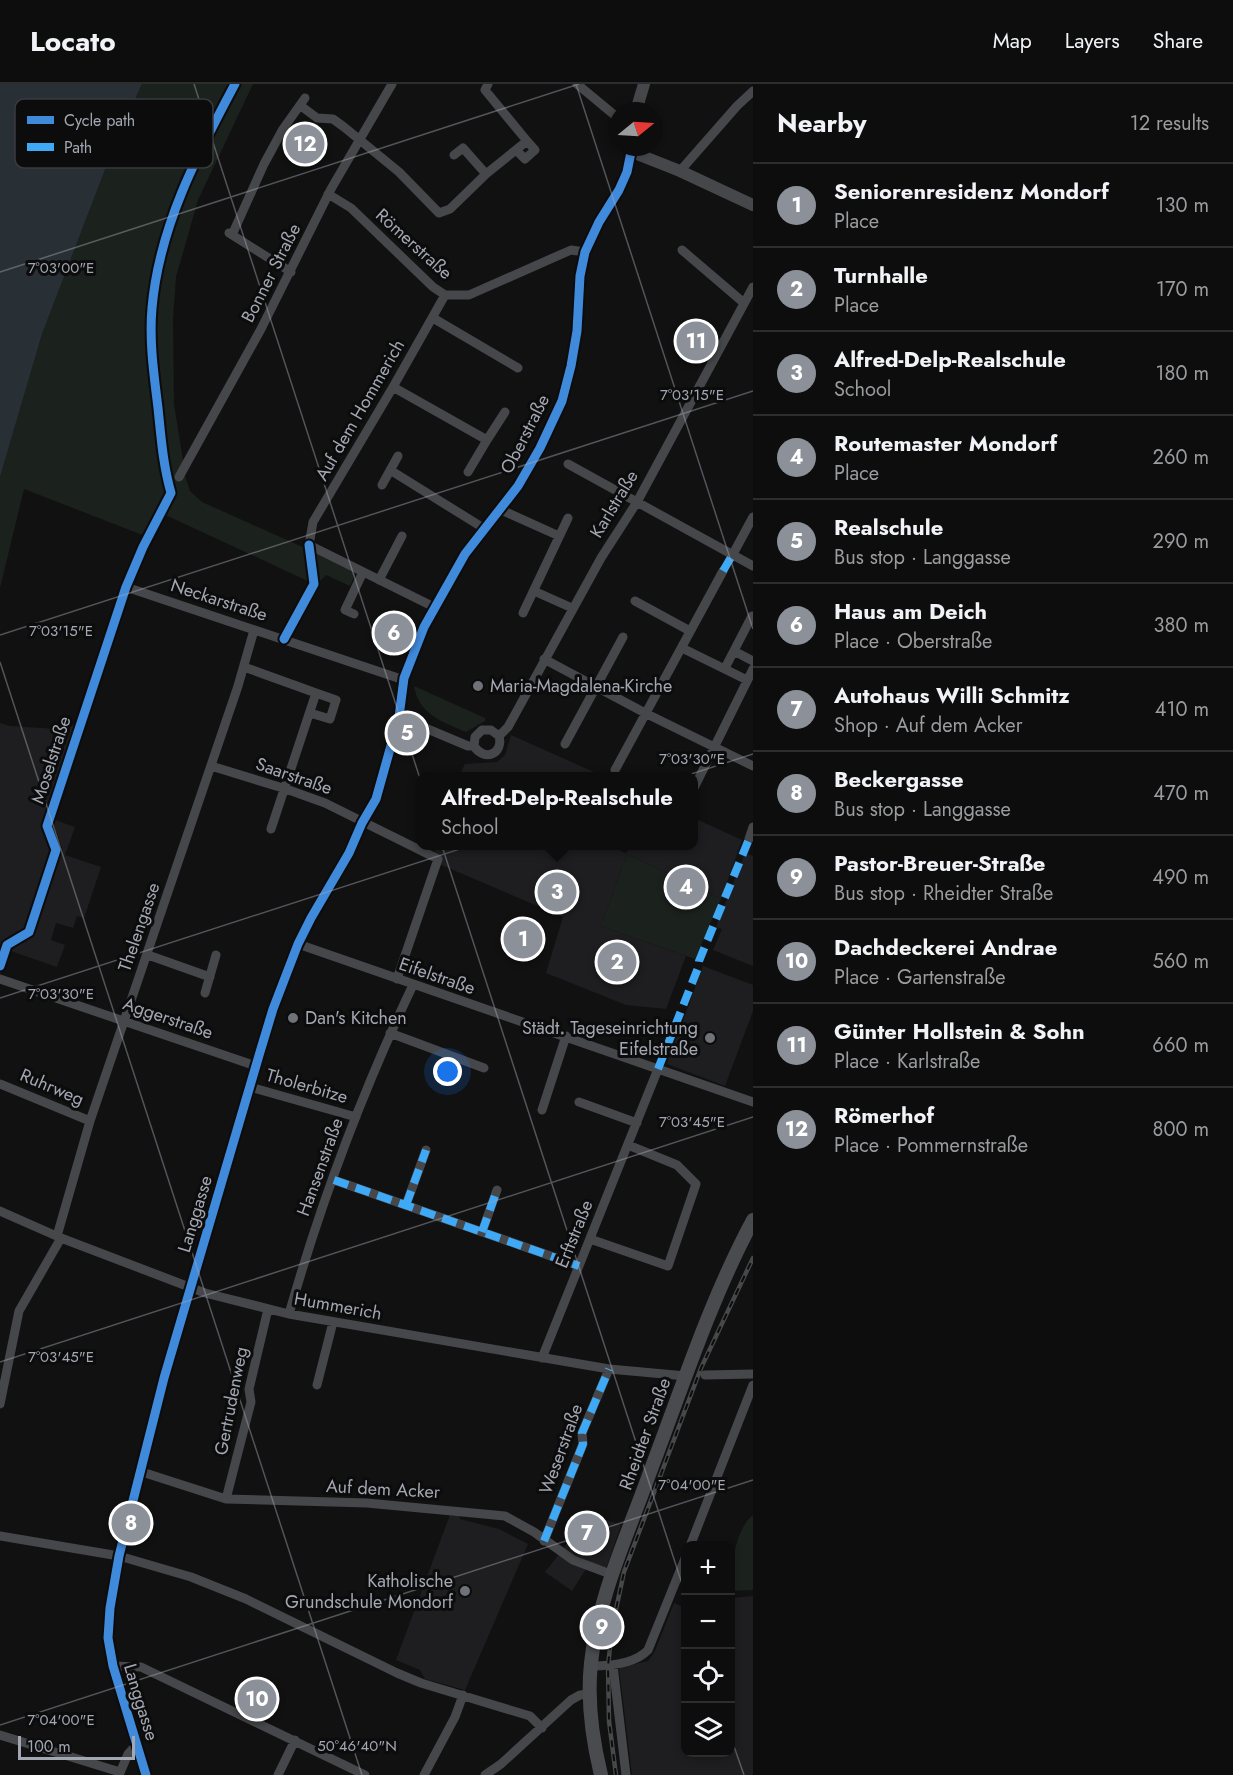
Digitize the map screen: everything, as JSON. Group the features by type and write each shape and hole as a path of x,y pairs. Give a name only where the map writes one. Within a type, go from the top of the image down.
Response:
{"main road":[{"name":"Rheidter Straße","path":"601,1775 594,1744 589,1694 596,1634 613,1575 686,1376 712,1308 753,1220"}],"street":[{"name":"Bonner Straße","path":"179,477 291,272 328,194 392,84"},
{"path":"291,272 231,234 264,164 303,102 318,118 333,119 360,139 399,172 439,213 450,209 486,174 527,141 490,99 485,90 488,84"},
{"path":"577,84 609,111"},
{"path":"639,102 644,84"},
{"path":"680,171 753,91"},
{"path":"454,155 463,148 486,174"},
{"name":"Oberstraße","path":"404,680 409,662 434,607 465,554 518,486 540,448 561,401 571,366 577,330 580,276 585,252 599,222 619,190 630,156"},
{"path":"647,156 753,206"},
{"name":"Römerstraße","path":"328,194 351,208 433,287 445,295 469,295 479,292 571,250 585,252"},
{"path":"682,250 744,303"},
{"name":"Karlstraße","path":"399,717 468,746 474,746 481,754 492,754 499,747 499,736 508,727 572,608 637,502 753,287"},
{"name":"Auf dem Hommerich","path":"363,572 309,544 313,522 445,295"},
{"path":"433,318 518,368"},
{"path":"393,387 487,440"},
{"path":"468,472 505,412"},
{"path":"382,485 398,456"},
{"path":"568,464 753,566"},
{"path":"390,471 485,529"},
{"path":"499,509 560,536"},
{"path":"733,554 753,517"},
{"path":"523,613 568,518"},
{"path":"379,580 402,536"},
{"path":"615,770 723,571"},
{"path":"354,614 345,610 363,572 434,607"},
{"name":"Neckarstraße","path":"126,587 404,680"},
{"name":"Moselstraße","path":"0,966 7,945 29,932 54,861 56,850 47,826 126,587"},
{"path":"534,591 572,608"},
{"path":"635,601 690,631"},
{"path":"725,668 752,616"},
{"name":"Thelengasse","path":"0,1404 18,1311 59,1237 90,1121 212,766 254,630"},
{"path":"565,744 623,637"},
{"path":"682,648 747,680"},
{"path":"734,651 753,661"},
{"path":"544,659 646,714 753,766"},
{"path":"244,667 336,700 330,719 310,713"},
{"path":"698,778 753,669"},
{"name":"Langgasse","path":"146,1775 113,1666 108,1638 119,1556 139,1472 191,1287 273,1009 298,944 349,853 376,799 399,717 404,680"},
{"path":"271,830 316,693"},
{"path":"474,746 475,737 482,730 491,730 499,736"},
{"name":"Saarstraße","path":"212,766 325,803 416,849"},
{"path":"749,839 753,827"},
{"name":"Saarstraße","path":"397,979 438,859 419,850"},
{"name":"Eifelstraße","path":"298,944 753,1102"},
{"path":"148,955 210,977"},
{"path":"205,993 216,955"},
{"name":"Aggerstraße","path":"0,979 256,1066"},
{"name":"Hansenstraße","path":"289,1314 309,1245 356,1117 390,1033 413,985"},
{"path":"390,1033 484,1068"},
{"path":"542,1110 566,1036"},
{"name":"Erftstraße","path":"542,1358 658,1069"},
{"name":"Ruhrweg","path":"0,1084 90,1121"},
{"name":"Tholerbitze","path":"250,1087 356,1117"},
{"path":"579,1102 637,1123"},
{"path":"590,1239 668,1266 696,1185 677,1165 628,1145"},
{"path":"406,1205 426,1150"},
{"path":"334,1180 579,1266"},
{"path":"482,1232 497,1190"},
{"name":"Hummerich","path":"0,1211 59,1237 205,1293 268,1309 609,1369 686,1376"},
{"name":"Gertrudenweg","path":"226,1499 251,1402 249,1389 268,1309"},
{"path":"317,1385 333,1322"},
{"name":"Weserstraße","path":"544,1541 583,1443 582,1434 609,1369"},
{"path":"705,1375 753,1374"},
{"path":"692,1541 753,1385"},
{"name":"Auf dem Acker","path":"139,1472 226,1499 367,1503 505,1516 534,1532 573,1560 613,1575"},
{"path":"0,1536 119,1556 191,1577 246,1599 397,1673 530,1716 542,1728"},
{"path":"591,1666 613,1665 641,1656 648,1650 681,1568"},
{"path":"613,1665 626,1775"},
{"path":"113,1666 141,1667 365,1775"},
{"path":"485,1775 501,1764 573,1698 589,1694"},
{"path":"424,1775 464,1695"},
{"path":"0,1735 120,1773 128,1754 137,1743"},
{"path":"278,1775 295,1740"}],"shaded area":[{"path":"0,84 142,84 135,99 15,99 15,168 106,168 42,334 0,477"},
{"path":"142,84 253,84 198,200 176,277 173,319 174,404 186,479 190,491 202,502 354,570 356,573 350,586 326,575 317,584 312,583 159,512 145,536 24,489 0,588 0,477 42,334 106,168 213,168 213,99 135,99"},
{"path":"414,686 485,718 485,721 466,732 449,725 426,710 416,696"},
{"path":"0,723 10,726 57,729 77,724 52,819 75,827 65,855 101,867 84,918 77,916 73,928 56,923 51,940 65,945 57,967 8,950 0,975"},
{"path":"511,735 594,772 461,772 465,764 497,762 505,755"},
{"path":"698,820 742,840 721,899 627,854 601,926 686,956 666,1009 626,1005 546,973 563,917 432,861 435,850 619,850 626,853 628,850 698,850"},
{"path":"745,853 753,856 753,966 713,950 722,929 716,927"},
{"path":"627,854 721,899 695,959 601,926"},
{"name":"Städt. Tageseinrichtung Eifelstraße","path":"703,966 753,985 753,1011 725,1086 667,1064"},
{"path":"580,1511 621,1525 604,1575 586,1569 572,1591 545,1572 566,1545"},
{"name":"Katholische Grundschule Mondorf","path":"451,1512 452,1516 459,1516 460,1519 499,1529 528,1544 465,1690 425,1679 420,1670 396,1660"},
{"path":"753,1515 753,1590 735,1591 735,1550 747,1521"},
{"path":"753,1596 753,1775 632,1775 619,1668 648,1661 655,1651 674,1603 681,1606 681,1757 735,1757 735,1598"}],"railway":[{"path":"616,1775 609,1721 608,1666 612,1628 624,1572 701,1368 753,1258"}],"marked path":[{"path":"723,571 733,554"},
{"path":"658,1069 749,839"},
{"path":"406,1205 426,1150"},
{"path":"334,1180 579,1266"},
{"path":"482,1232 497,1190"},
{"path":"544,1541 583,1444 582,1433 609,1369"}],"cycle path":[{"path":"213,126 235,84"},
{"path":"146,1775 113,1666 108,1638 110,1608 119,1556 164,1378 260,1052 273,1009 298,944 349,853 376,799 399,717 404,678 424,627 465,554 518,486 540,448 562,401 577,331 580,276 585,252 599,222 619,190 627,172 630,156"},
{"path":"0,966 7,945 29,932 56,850 47,826 126,587 143,547 171,493 163,451 152,358 151,320 156,278 163,249 171,220 193,168"},
{"path":"284,639 314,584 309,545"}],"place":[{"name":"Römerhof","path":"305,144"},
{"name":"Günter Hollstein & Sohn","path":"696,341"},
{"name":"Haus am Deich","path":"394,633"},
{"name":"Maria-Magdalena-Kirche","path":"478,686"},
{"name":"Realschule","path":"407,733"},
{"name":"Routemaster Mondorf","path":"686,887"},
{"name":"Alfred-Delp-Realschule","path":"557,892"},
{"name":"Seniorenresidenz Mondorf","path":"523,939"},
{"name":"Turnhalle","path":"617,962"},
{"name":"Dan's Kitchen","path":"293,1018"},
{"name":"Städt. Tageseinrichtung Eifelstraße","path":"710,1038"},
{"name":"Beckergasse","path":"131,1523"},
{"name":"Autohaus Willi Schmitz","path":"587,1533"},
{"name":"Katholische Grundschule Mondorf","path":"465,1591"},
{"name":"Pastor-Breuer-Straße","path":"602,1627"},
{"name":"Dachdeckerei Andrae","path":"257,1699"}]}
